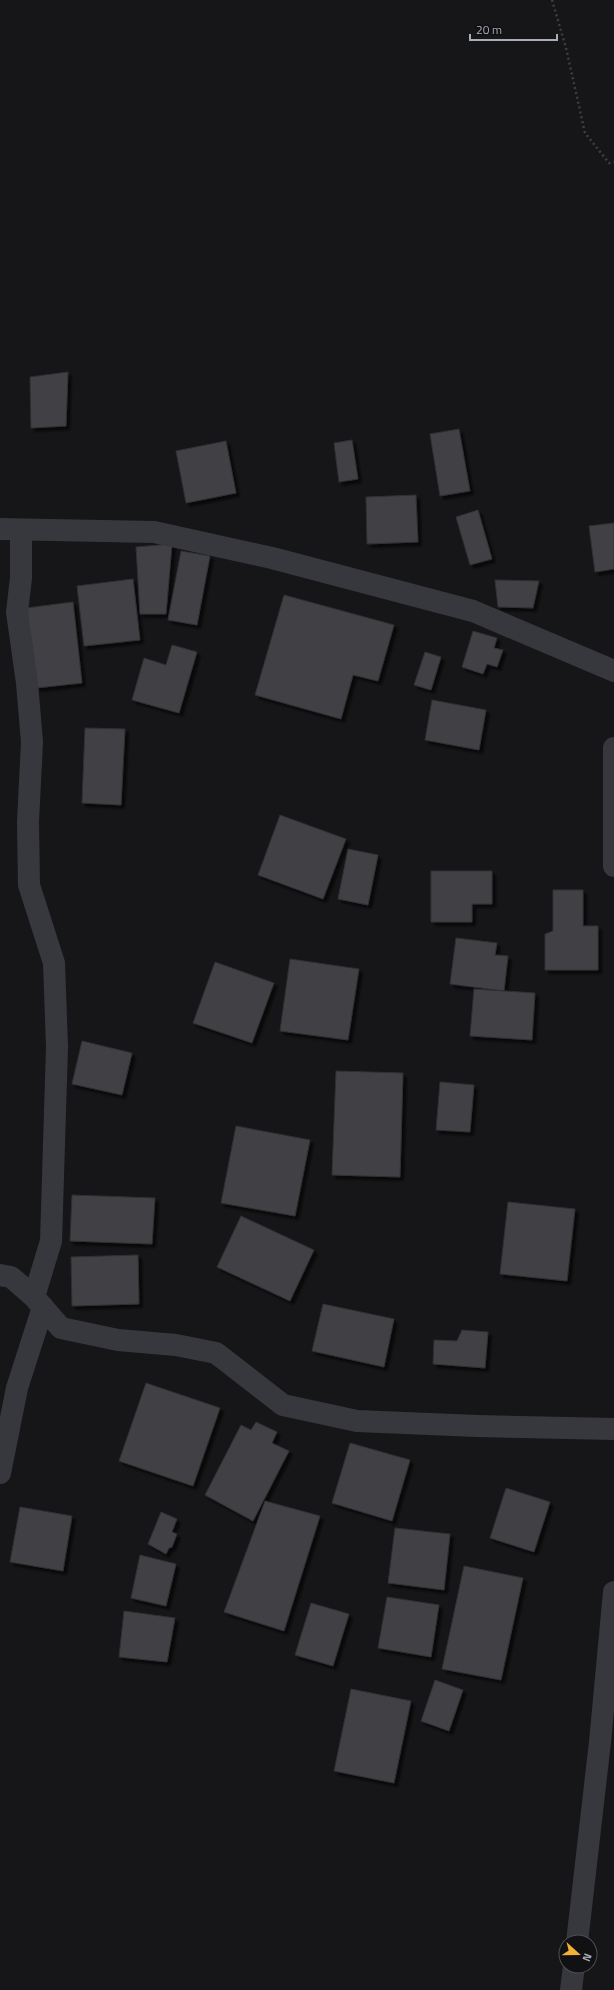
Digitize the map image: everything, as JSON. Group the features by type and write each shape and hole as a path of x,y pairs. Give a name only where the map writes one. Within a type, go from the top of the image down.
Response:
{"street":[{"path":"0,1473 17,1388 39,1302 51,1241 57,1047 54,963 29,885 28,822 32,742 27,683 17,612 21,578 10,530 154,532 272,558 473,611 614,671"},
{"path":"614,750 614,866"},
{"path":"0,1276 11,1276 39,1302 61,1328 118,1340 176,1345 216,1353 283,1405 357,1421 477,1426 614,1429"},
{"path":"578,1934 600,1742 614,1592"},
{"path":"571,1990 573,1974"}],"path":[{"path":"552,0 566,48 585,133 609,163 614,162"}],"building":[{"path":"68,372 66,426 31,428 30,377"},
{"path":"459,429 470,491 440,496 430,434"},
{"path":"352,440 358,479 339,482 334,443"},
{"path":"226,441 236,493 186,503 176,451"},
{"path":"416,495 418,542 367,544 366,497"},
{"path":"478,510 492,559 470,565 456,517"},
{"path":"614,523 614,569 595,572 589,526"},
{"path":"172,544 166,614 140,614 136,547"},
{"path":"181,551 210,556 197,625 168,620"},
{"path":"133,579 140,640 84,646 77,586"},
{"path":"495,580 539,581 533,608 498,607"},
{"path":"284,595 394,625 378,681 353,675 341,719 255,695"},
{"path":"73,602 82,683 36,688 27,608"},
{"path":"473,631 497,638 494,648 503,650 497,667 487,664 483,674 462,667"},
{"path":"172,645 197,652 179,713 132,700 144,658 166,665"},
{"path":"425,652 441,657 431,690 414,685"},
{"path":"432,700 486,710 479,750 425,740"},
{"path":"85,728 125,729 121,805 82,803"},
{"path":"280,815 346,839 323,899 258,875"},
{"path":"348,849 378,855 368,905 338,899"},
{"path":"431,871 492,871 492,904 472,904 472,922 431,922"},
{"path":"553,890 583,890 583,926 598,926 598,970 545,970 545,934 553,931"},
{"path":"456,938 497,943 495,955 508,956 504,991 450,984"},
{"path":"290,959 359,969 348,1040 280,1031"},
{"path":"215,962 274,983 252,1043 193,1023"},
{"path":"474,989 535,993 532,1040 470,1036"},
{"path":"82,1041 132,1053 122,1095 72,1084"},
{"path":"336,1071 403,1073 400,1177 332,1175"},
{"path":"440,1082 474,1085 470,1132 436,1130"},
{"path":"236,1126 310,1140 295,1216 221,1203"},
{"path":"72,1195 155,1198 152,1244 70,1241"},
{"path":"508,1202 575,1209 567,1281 500,1274"},
{"path":"241,1216 314,1250 290,1301 217,1267"},
{"path":"138,1255 139,1304 72,1306 71,1257"},
{"path":"323,1304 394,1319 384,1367 312,1351"},
{"path":"462,1330 488,1332 485,1368 433,1364 434,1340 457,1341"},
{"path":"146,1383 220,1408 193,1486 119,1461"},
{"path":"256,1422 277,1432 272,1443 289,1451 253,1521 205,1495 241,1425 251,1430"},
{"path":"350,1443 410,1460 392,1521 332,1503"},
{"path":"506,1488 550,1502 534,1552 490,1538"},
{"path":"265,1501 320,1516 284,1631 224,1612"},
{"path":"20,1507 72,1516 63,1571 10,1562"},
{"path":"161,1512 177,1519 172,1532 177,1534 172,1547 169,1548 166,1554 148,1544"},
{"path":"395,1528 450,1534 444,1590 388,1583"},
{"path":"140,1555 176,1564 166,1606 131,1598"},
{"path":"464,1566 523,1578 501,1680 442,1669"},
{"path":"387,1597 439,1605 431,1657 378,1648"},
{"path":"311,1603 349,1614 333,1666 295,1655"},
{"path":"124,1611 175,1618 167,1662 119,1657"},
{"path":"435,1680 463,1690 449,1731 421,1721"},
{"path":"351,1689 411,1701 394,1783 334,1771"}]}
